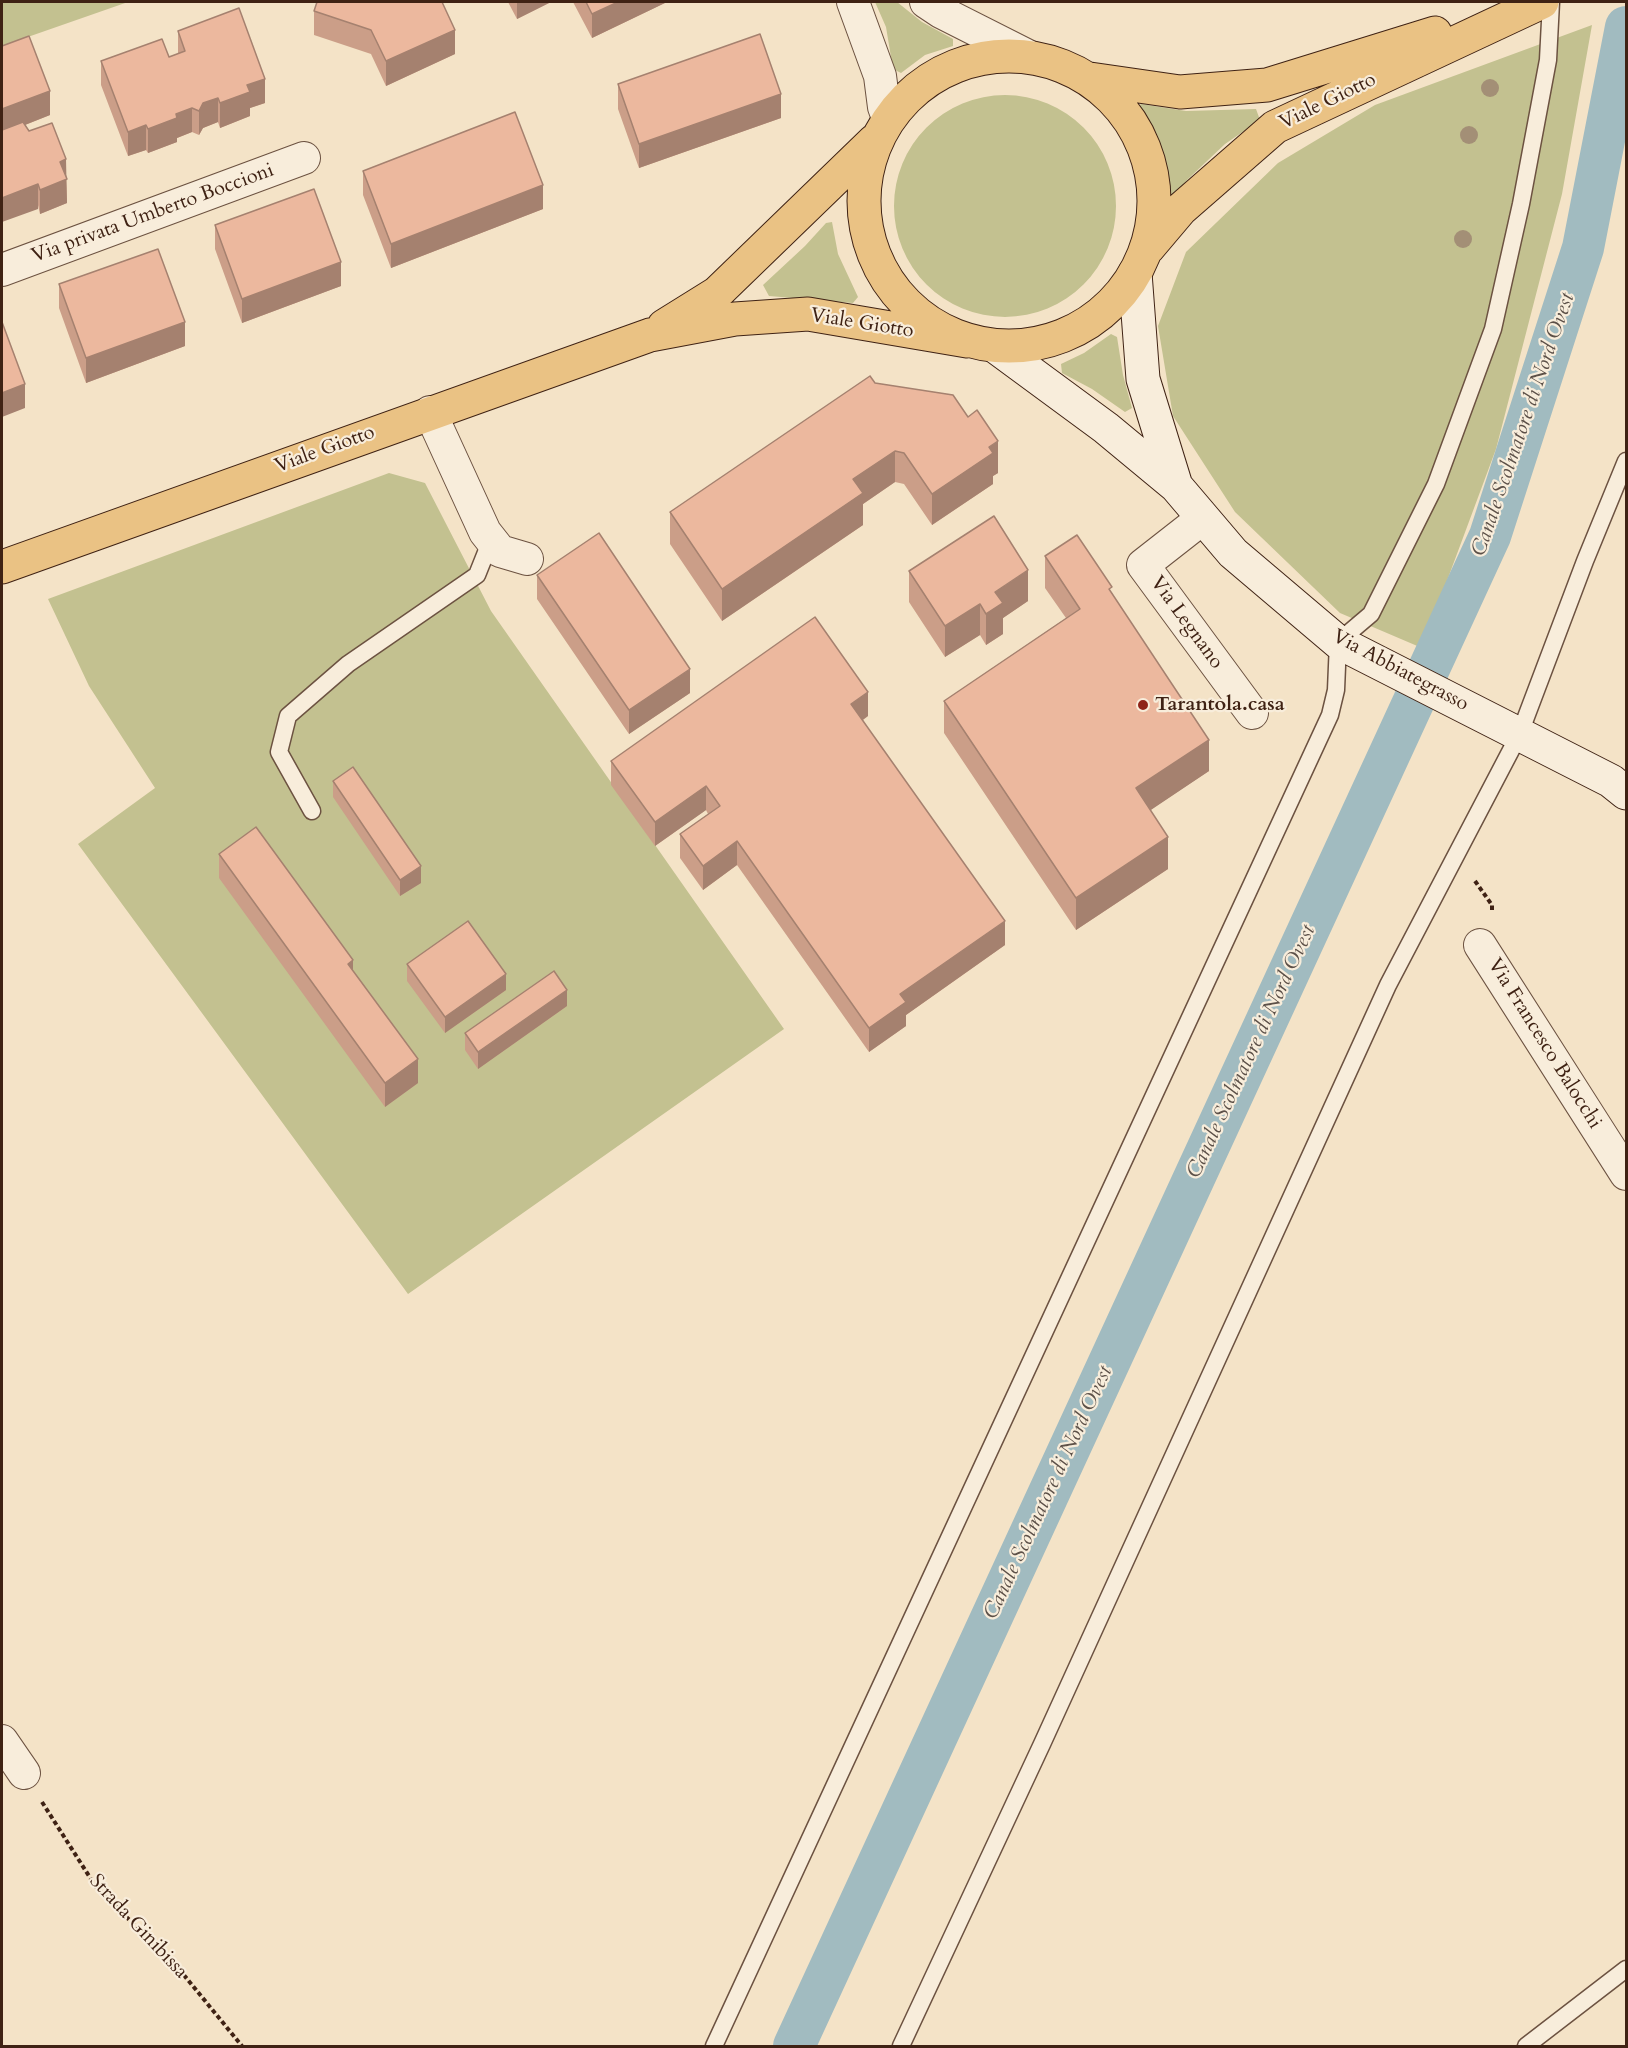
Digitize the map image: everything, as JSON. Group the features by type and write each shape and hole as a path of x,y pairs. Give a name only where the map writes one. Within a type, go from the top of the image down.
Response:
{"main road":[{"name":"Viale Giotto","path":"1090,79 1180,92 1267,85 1537,2"},
{"name":"Viale Giotto","path":"2,567 650,335 735,319 807,314 982,344 1031,345 1071,333 1093,320 1112,303 1181,209 1275,127 1542,2"},
{"name":"Viale Giotto","path":"650,335 717,293 882,128 904,99 932,77 965,61 996,56 1028,56 1058,63 1090,79 1126,113 1145,146 1155,196 1153,223 1141,261"},
{"name":"Viale Giotto","path":"882,128 863,187 865,227 875,260 892,289 929,324 982,344"}],"street":[{"path":"853,2 880,76 884,107 882,128"},
{"path":"926,2 941,12 1028,56"},
{"name":"Via privata Umberto Boccioni","path":"2,270 304,158"},
{"name":"Via Abbiategrasso","path":"1141,261 1143,379 1176,486"},
{"name":"Via Abbiategrasso","path":"982,344 1106,428 1176,486 1233,553 1338,642 1611,781 1626,794"},
{"path":"430,412 485,532 500,552 527,559"},
{"name":"Via Legnano","path":"1203,518 1143,565 1252,713"},
{"name":"Via Francesco Balocchi","path":"1484,950 1626,1174"},
{"path":"2,1741 24,1773"}],"lane":[{"path":"714,2046 1330,715 1336,690 1338,642 1371,614 1436,484 1493,329 1546,71 1551,2"},
{"path":"901,2046 1042,1744 1388,985 1520,734 1577,582 1626,461"},
{"path":"312,811 279,752 288,716 348,664 477,575 491,540"},
{"path":"1526,2046 1626,1969"}],"path":[{"path":"1454,858 1492,905 1493,932 1484,950"},
{"name":"Strada Ginibissa","path":"24,1773 96,1887 179,1969 242,2046"}],"shaded area":[{"path":"2,2 128,2 2,46"},
{"path":"875,2 897,2 922,22 953,39 953,46 925,55 901,73 893,69 886,27"},
{"path":"1592,25 1562,194 1496,449 1422,648 1340,613 1235,512 1173,416 1158,326 1186,252 1278,163 1375,105"},
{"path":"1005,95 1027,97 1057,108 1075,120 1091,136 1103,154 1111,174 1116,206 1114,228 1103,258 1091,276 1075,292 1057,304 1037,312 1005,317 983,315 953,304 935,292 919,276 907,258 899,238 894,206 896,184 907,154 919,136 935,120 953,108 973,100"},
{"path":"1141,104 1186,111 1256,109 1260,120 1225,144 1187,180 1175,196 1166,194 1163,161 1149,128 1137,108"},
{"path":"832,222 838,254 858,297 853,303 769,296 763,285 826,223"},
{"path":"1111,334 1117,337 1123,375 1132,408 1125,412 1092,389 1062,373 1061,364 1084,353"},
{"path":"389,473 425,483 491,611 784,1029 408,1294 78,844 155,788 89,686 48,599"}],"building":[{"path":"317,2 442,2 455,30 386,61 371,30 314,11"},
{"path":"586,2 618,2 592,14"},
{"path":"239,8 265,79 247,85 250,92 220,103 218,98 203,103 199,111 192,108 176,114 177,118 148,129 146,125 128,132 101,61 162,39 169,57 185,51 178,31"},
{"path":"760,34 781,94 639,144 618,84"},
{"path":"29,36 50,91 2,109 2,46"},
{"path":"515,112 543,185 391,244 363,171"},
{"path":"23,122 29,131 52,123 66,159 60,162 67,179 40,190 38,184 2,198 2,130"},
{"path":"314,189 341,262 242,299 215,225"},
{"path":"158,249 185,322 86,358 59,284"},
{"path":"2,322 25,384 2,393"},
{"path":"870,376 875,383 953,395 968,417 977,410 998,441 989,447 993,453 932,494 904,453 895,451 853,479 863,493 722,589 670,512"},
{"path":"994,516 1028,570 995,592 1003,603 986,614 980,604 945,626 909,571"},
{"path":"599,533 690,669 629,710 537,575"},
{"path":"1077,535 1112,587 1109,589 1209,740 1136,788 1168,837 1076,898 944,701 1080,609 1045,556"},
{"path":"815,617 868,692 851,704 1005,921 900,994 906,1002 869,1028 737,841 703,866 680,834 720,806 706,786 655,822 611,761"},
{"path":"353,767 421,866 400,880 333,781"},
{"path":"256,827 353,960 348,964 418,1059 385,1083 219,854"},
{"path":"468,921 506,974 445,1017 407,964"},
{"path":"554,971 567,990 478,1052 465,1033"}],"waterway":[{"name":"Canale Scolmatore di Nord Ovest","path":"794,2046 1490,536 1583,248 1626,27"}],"place":[{"name":"Tarantola.casa","path":"1143,705"}]}
